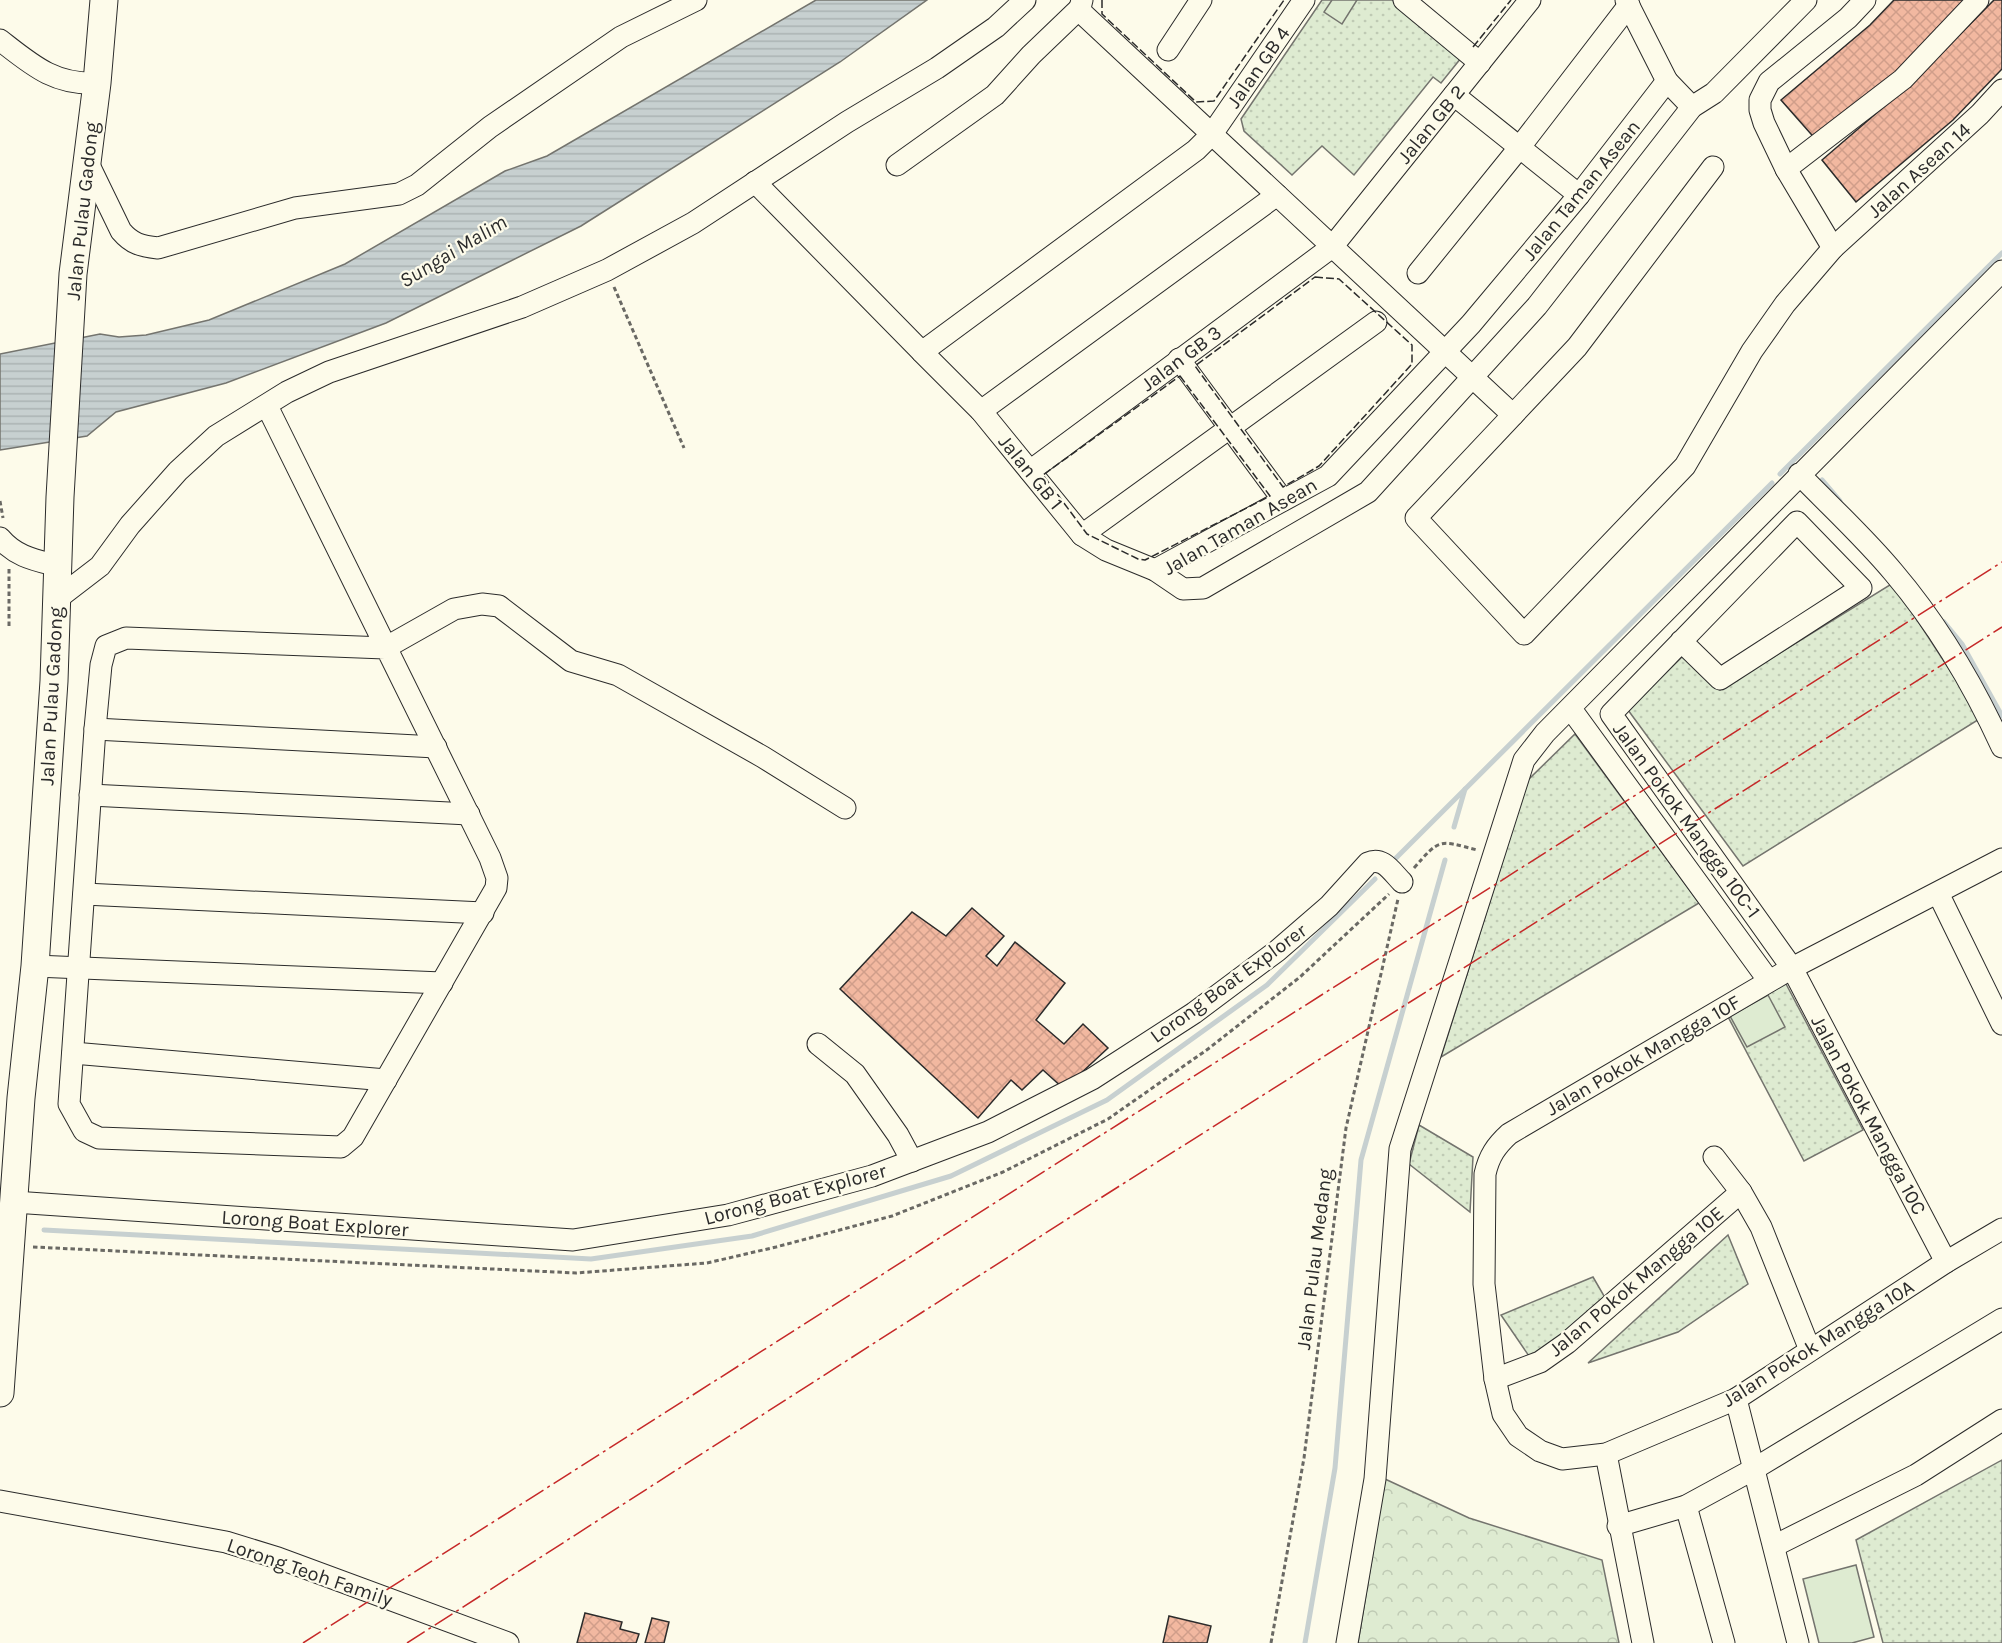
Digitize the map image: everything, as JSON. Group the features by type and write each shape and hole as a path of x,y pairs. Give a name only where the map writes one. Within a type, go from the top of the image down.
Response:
{"main road":[{"name":"Jalan Pulau Gadong","path":"0,1393 3,1307 35,966 54,681 60,497 73,274 97,82 104,0"}],"street":[{"path":"87,161 121,231 129,240 158,248 295,208 399,194 417,185 490,127 621,37 696,0"},
{"path":"57,599 100,566 130,525 178,471 216,436 287,392 329,372 522,307 607,270 693,223 937,68 996,27 1025,0"},
{"path":"1168,50 1201,0"},
{"name":"Jalan GB 4","path":"922,352 1197,150 1212,134 1304,0"},
{"path":"1404,0 1480,63"},
{"name":"Jalan GB 2","path":"1332,247 1530,0"},
{"name":"Jalan Taman Asean","path":"1667,81 1579,195 1445,352 1328,476 1155,570 1183,589 1203,588 1351,504 1368,492 1537,306 1692,107 1714,93 1806,0"},
{"path":"1833,248 1786,170 1764,123 1760,111 1760,100 1769,82 1848,18 1865,0"},
{"path":"1786,170 1903,79 1978,0"},
{"path":"1418,273 1520,148 1627,2 1667,81 1692,107"},
{"path":"1081,4 1083,14 1513,415 1577,347 1713,167"},
{"path":"897,165 995,95 1081,4"},
{"path":"0,40 33,65 57,78 71,83 97,82"},
{"name":"Jalan Asean 14","path":"1513,415 1416,518 1524,634 1661,494 1685,466 1752,351 1785,304 1833,248 1980,114 2002,90"},
{"path":"1454,95 1579,195"},
{"name":"Jalan GB 1","path":"755,182 981,411 1082,535 1106,550 1155,570"},
{"path":"981,411 1277,195"},
{"name":"Jalan GB 3","path":"1030,471 1332,247"},
{"path":"1347,1643 1375,1479 1400,1149 1492,854 1524,760 1545,733 2002,271"},
{"path":"1082,535 1376,322"},
{"path":"1179,359 1283,500"},
{"path":"267,406 385,648 469,814 497,878 496,888 353,1137 340,1147 99,1138 84,1131 69,1104 95,729 101,665 106,646 126,638 385,648 454,609 482,604 500,606 571,661 618,675 763,757 845,808"},
{"path":"1799,474 1894,572 1936,627 1977,692 2002,747"},
{"name":"Jalan Pokok Mangga 10C-1","path":"1682,641 1720,679 1861,588 1797,522 1611,714 1792,968"},
{"path":"0,538 10,550 22,557 58,566"},
{"path":"1571,709 1769,981"},
{"path":"95,729 436,747"},
{"path":"90,795 469,814"},
{"name":"Jalan Pokok Mangga 10F","path":"1496,1379 1484,1284 1485,1174 1488,1160 1497,1146 1509,1134 1769,981 2002,859"},
{"name":"Lorong Boat Explorer","path":"14,1202 573,1239 728,1215 872,1176 988,1132 1092,1079 1166,1031 1277,951 1329,906 1368,863 1375,860 1382,861 1402,882"},
{"path":"1938,893 2002,1024"},
{"path":"84,894 483,913"},
{"path":"35,966 442,983"},
{"name":"Jalan Pokok Mangga 10C","path":"1792,968 1946,1262"},
{"path":"818,1044 855,1074 898,1135 912,1161"},
{"path":"73,1053 386,1080"},
{"path":"1714,1157 1741,1192 1761,1227 1810,1350"},
{"name":"Jalan Pokok Mangga 10E","path":"1496,1379 1540,1362 1567,1343 1741,1192"},
{"name":"Jalan Pokok Mangga 10A","path":"1496,1379 1503,1414 1518,1436 1540,1451 1562,1459 1606,1454 1737,1399 1946,1262 2002,1230"},
{"path":"1618,1526 1686,1506 1754,1469 2002,1319"},
{"path":"1737,1399 1798,1643"},
{"path":"1774,1546 1916,1475 2002,1420"},
{"path":"1606,1454 1618,1526 1643,1643"},
{"name":"Lorong Teoh Family","path":"0,1501 226,1542 278,1558 508,1643"},
{"path":"1686,1506 1724,1643"}],"path":[{"path":"607,270 684,448"},
{"path":"10,1245 576,1273 707,1263 776,1247 892,1216 1003,1172 1108,1119 1208,1049 1300,977 1402,882 1434,845 1441,842 1492,854"},
{"name":"Jalan Pulau Medang","path":"1271,1643 1304,1458 1346,1128 1402,882"}],"green space":[{"path":"1322,0 1392,0 1461,58 1441,83 1433,77 1354,175 1322,146 1292,175 1244,131 1241,119"},
{"path":"1332,0 1357,0 1342,24 1324,12"},
{"path":"1893,583 1981,718 1743,866 1628,710 1683,656 1720,690"},
{"path":"1575,734 1699,903 1441,1057 1528,780"},
{"path":"1785,982 1863,1130 1804,1161 1726,1013"},
{"path":"1768,995 1785,1027 1747,1047 1730,1016"},
{"path":"1419,1125 1473,1157 1470,1212 1409,1164"},
{"path":"1728,1235 1748,1284 1678,1332 1588,1363"},
{"path":"1593,1277 1607,1301 1531,1359 1501,1315"},
{"path":"2002,1460 2002,1643 1883,1643 1856,1540"},
{"path":"1385,1479 1469,1518 1602,1560 1619,1643 1358,1643"},
{"path":"1856,1565 1874,1637 1852,1643 1819,1643 1803,1579"}],"water":[{"name":"Sungai Malim","path":"816,0 927,0 840,62 581,226 386,323 226,383 116,412 87,436 0,450 0,354 100,334 119,337 146,335 209,320 345,264 505,171 547,156"}],"building":[{"path":"1894,0 1973,0 1910,66 1818,142 1781,100 1870,25"},
{"path":"1994,0 2002,0 2002,69 1953,120 1856,202 1822,160 1916,79"},
{"path":"972,908 1004,936 986,956 997,966 1015,942 1065,983 1036,1020 1064,1044 1083,1024 1108,1048 1064,1089 1043,1070 1022,1090 1011,1080 978,1118 840,989 912,912 946,936"},
{"path":"585,1613 622,1622 620,1629 639,1634 636,1643 577,1643"},
{"path":"1169,1616 1211,1626 1207,1643 1163,1643"},
{"path":"652,1618 669,1622 664,1643 645,1643"}],"waterway":[{"path":"1780,474 2002,253"},
{"path":"1822,480 1840,501"},
{"path":"1394,860 1772,483"},
{"path":"1944,622 1962,644 2002,716"},
{"path":"1454,827 1465,789"},
{"path":"1305,1643 1335,1468 1361,1160 1445,860"},
{"path":"44,1230 591,1259 752,1236 951,1176 1107,1100 1267,985 1375,879"}],"fence":[{"path":"1102,0 1102,14 1196,102 1214,101 1284,0"},
{"path":"1473,47 1511,0"},
{"path":"1315,277 1339,279 1412,345 1412,364 1319,466 1283,487 1195,366 1315,277"},
{"path":"1180,376 1270,496 1145,560 1138,559 1087,534 1043,475 1180,376"}],"power":[{"path":"303,1643 2002,562"},
{"path":"407,1643 1069,1218 2002,627"}]}
